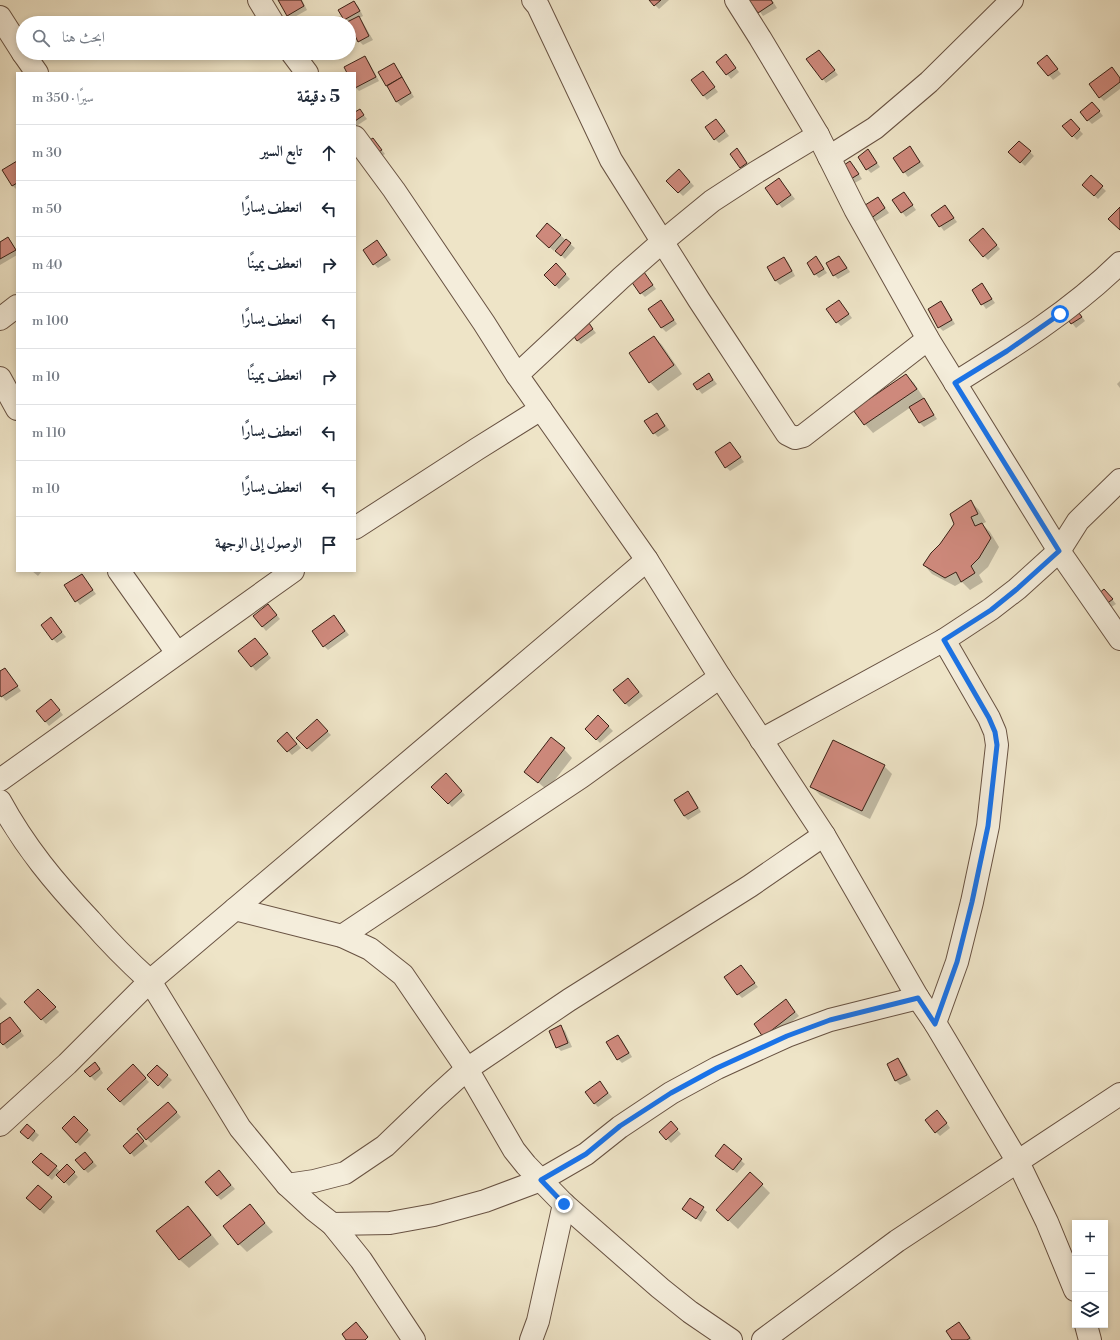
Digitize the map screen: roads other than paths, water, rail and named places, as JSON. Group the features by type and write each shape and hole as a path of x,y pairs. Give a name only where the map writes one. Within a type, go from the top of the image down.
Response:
{"street":[{"path":"259,0 269,16"},
{"path":"736,0 818,135 855,209 928,339 1059,551 1120,639"},
{"path":"829,157 875,128 929,82 1012,0"},
{"path":"536,2 611,160 662,242 787,434 795,438 803,436 928,339"},
{"path":"0,17 16,42"},
{"path":"28,60 36,72"},
{"path":"297,60 306,72"},
{"path":"517,375 575,320 662,242 712,201 818,135"},
{"path":"356,138 394,190 480,316 517,375 647,560 720,677 824,835 918,998 1018,1162 1048,1222 1072,1282"},
{"path":"955,383 1007,351 1060,314 1103,280 1120,263"},
{"path":"0,319 16,307"},
{"path":"0,378 16,407"},
{"path":"356,525 541,409"},
{"path":"761,740 944,640 991,610 1059,551 1078,521 1120,480"},
{"path":"0,1125 67,1064 150,981 647,560"},
{"path":"120,572 177,653"},
{"path":"0,780 292,572"},
{"path":"935,1024 957,962 972,902 988,826 997,745 995,732 989,718 944,640"},
{"path":"342,936 574,781 720,677"},
{"path":"0,801 27,846 56,884 129,962 150,981 240,1128 287,1186 332,1224 361,1260 414,1340"},
{"path":"287,1186 345,1173 385,1146 467,1069 570,1000 697,918 750,886 824,835"},
{"path":"235,909 342,936 370,949 402,975 467,1069 514,1150 526,1165 564,1204 660,1288 690,1312 731,1340"},
{"path":"332,1224 390,1223 434,1215 485,1201 541,1180 586,1154 620,1126 671,1093 717,1068 787,1036 830,1020 918,998"},
{"path":"763,1340 897,1241 963,1196 1018,1162 1120,1094"},
{"path":"531,1340 538,1321 564,1204"},
{"path":"1087,1328 1090,1340"}]}
